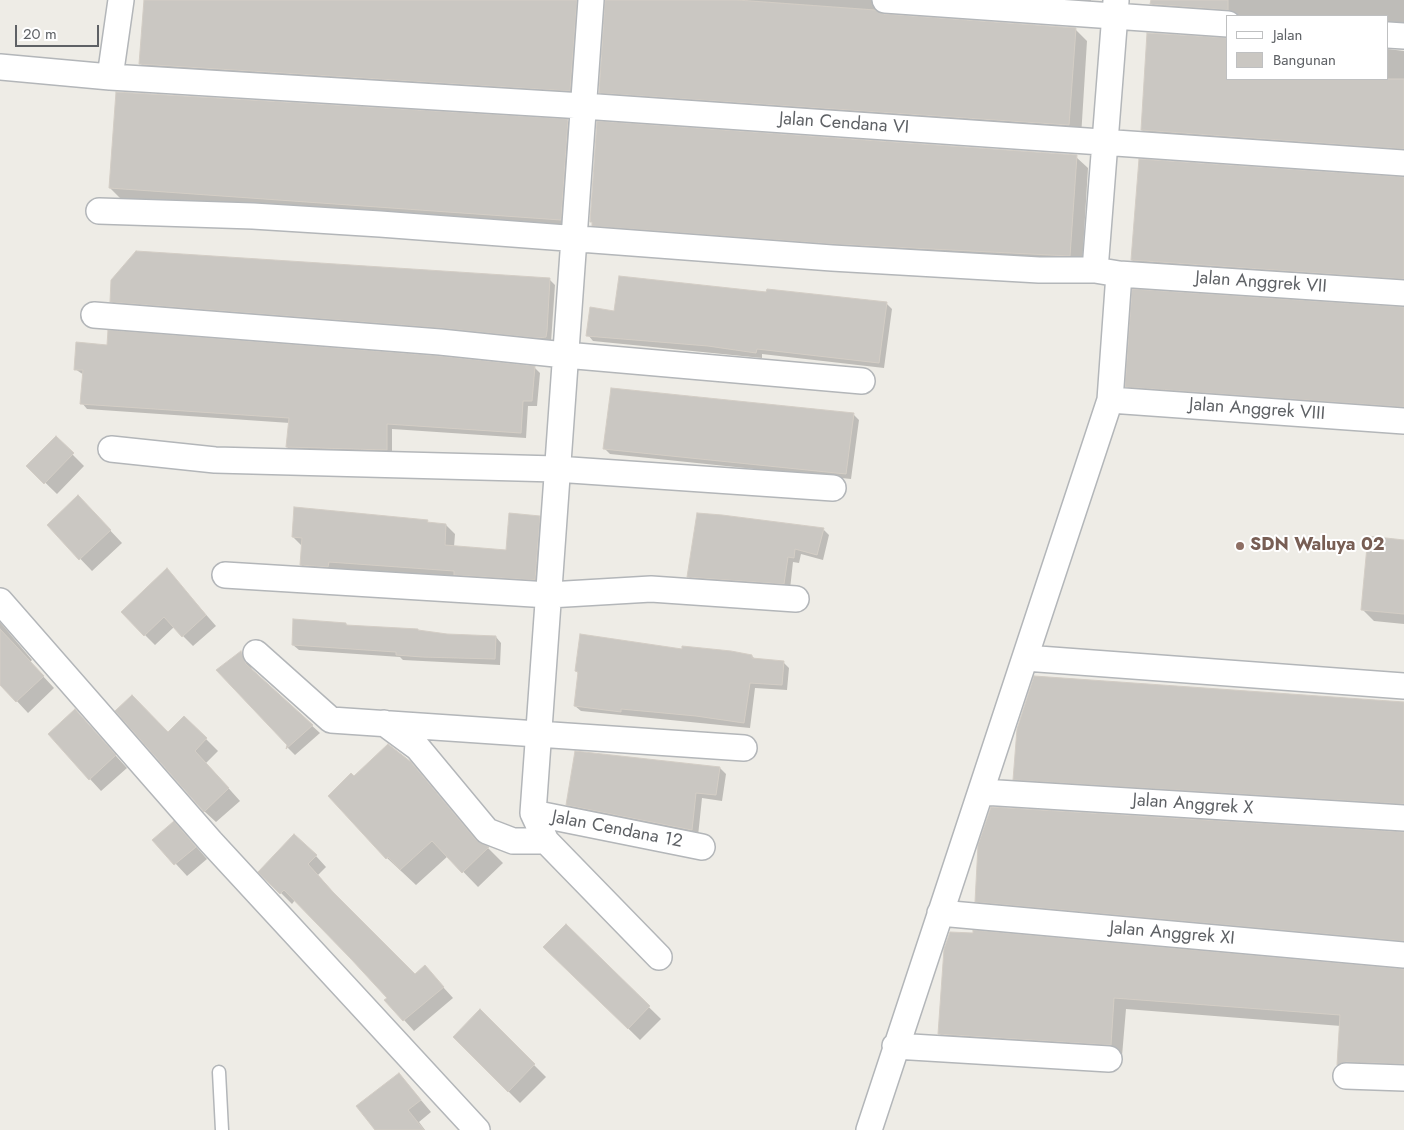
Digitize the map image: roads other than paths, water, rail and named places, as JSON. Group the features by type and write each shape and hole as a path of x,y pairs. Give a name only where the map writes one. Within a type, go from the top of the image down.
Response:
{"street":[{"path":"110,77 121,0"},
{"path":"591,0 556,469 550,595 534,813 546,841 659,956"},
{"path":"885,0 1115,8 1226,24"},
{"path":"869,1130 895,1046 982,792 1110,400 1105,142 1115,8"},
{"path":"1389,35 1404,36"},
{"name":"Jalan Cendana VI","path":"0,67 110,77 583,106 1404,163"},
{"name":"Jalan Anggrek VII","path":"99,211 263,217 574,240 1029,270 1107,272 1404,293"},
{"path":"94,315 440,342 862,381"},
{"name":"Jalan Anggrek VIII","path":"1110,400 1404,421"},
{"path":"111,449 215,460 556,469 833,488"},
{"path":"225,575 550,595 651,589 796,599"},
{"path":"0,601 212,842 477,1130"},
{"path":"256,653 331,720 744,748"},
{"path":"1025,658 1404,686"},
{"path":"384,723 418,748 487,831 513,841 546,841"},
{"name":"Jalan Anggrek X","path":"982,792 1404,818"},
{"name":"Jalan Cendana 12","path":"534,813 702,846"},
{"name":"Jalan Anggrek XI","path":"940,913 1404,955"},
{"path":"895,1046 1109,1059"},
{"path":"1346,1076 1404,1078"}],"lane":[{"path":"219,1072 222,1130"}],"place":[{"name":"SDN Waluya 02","path":"1240,546"}]}
